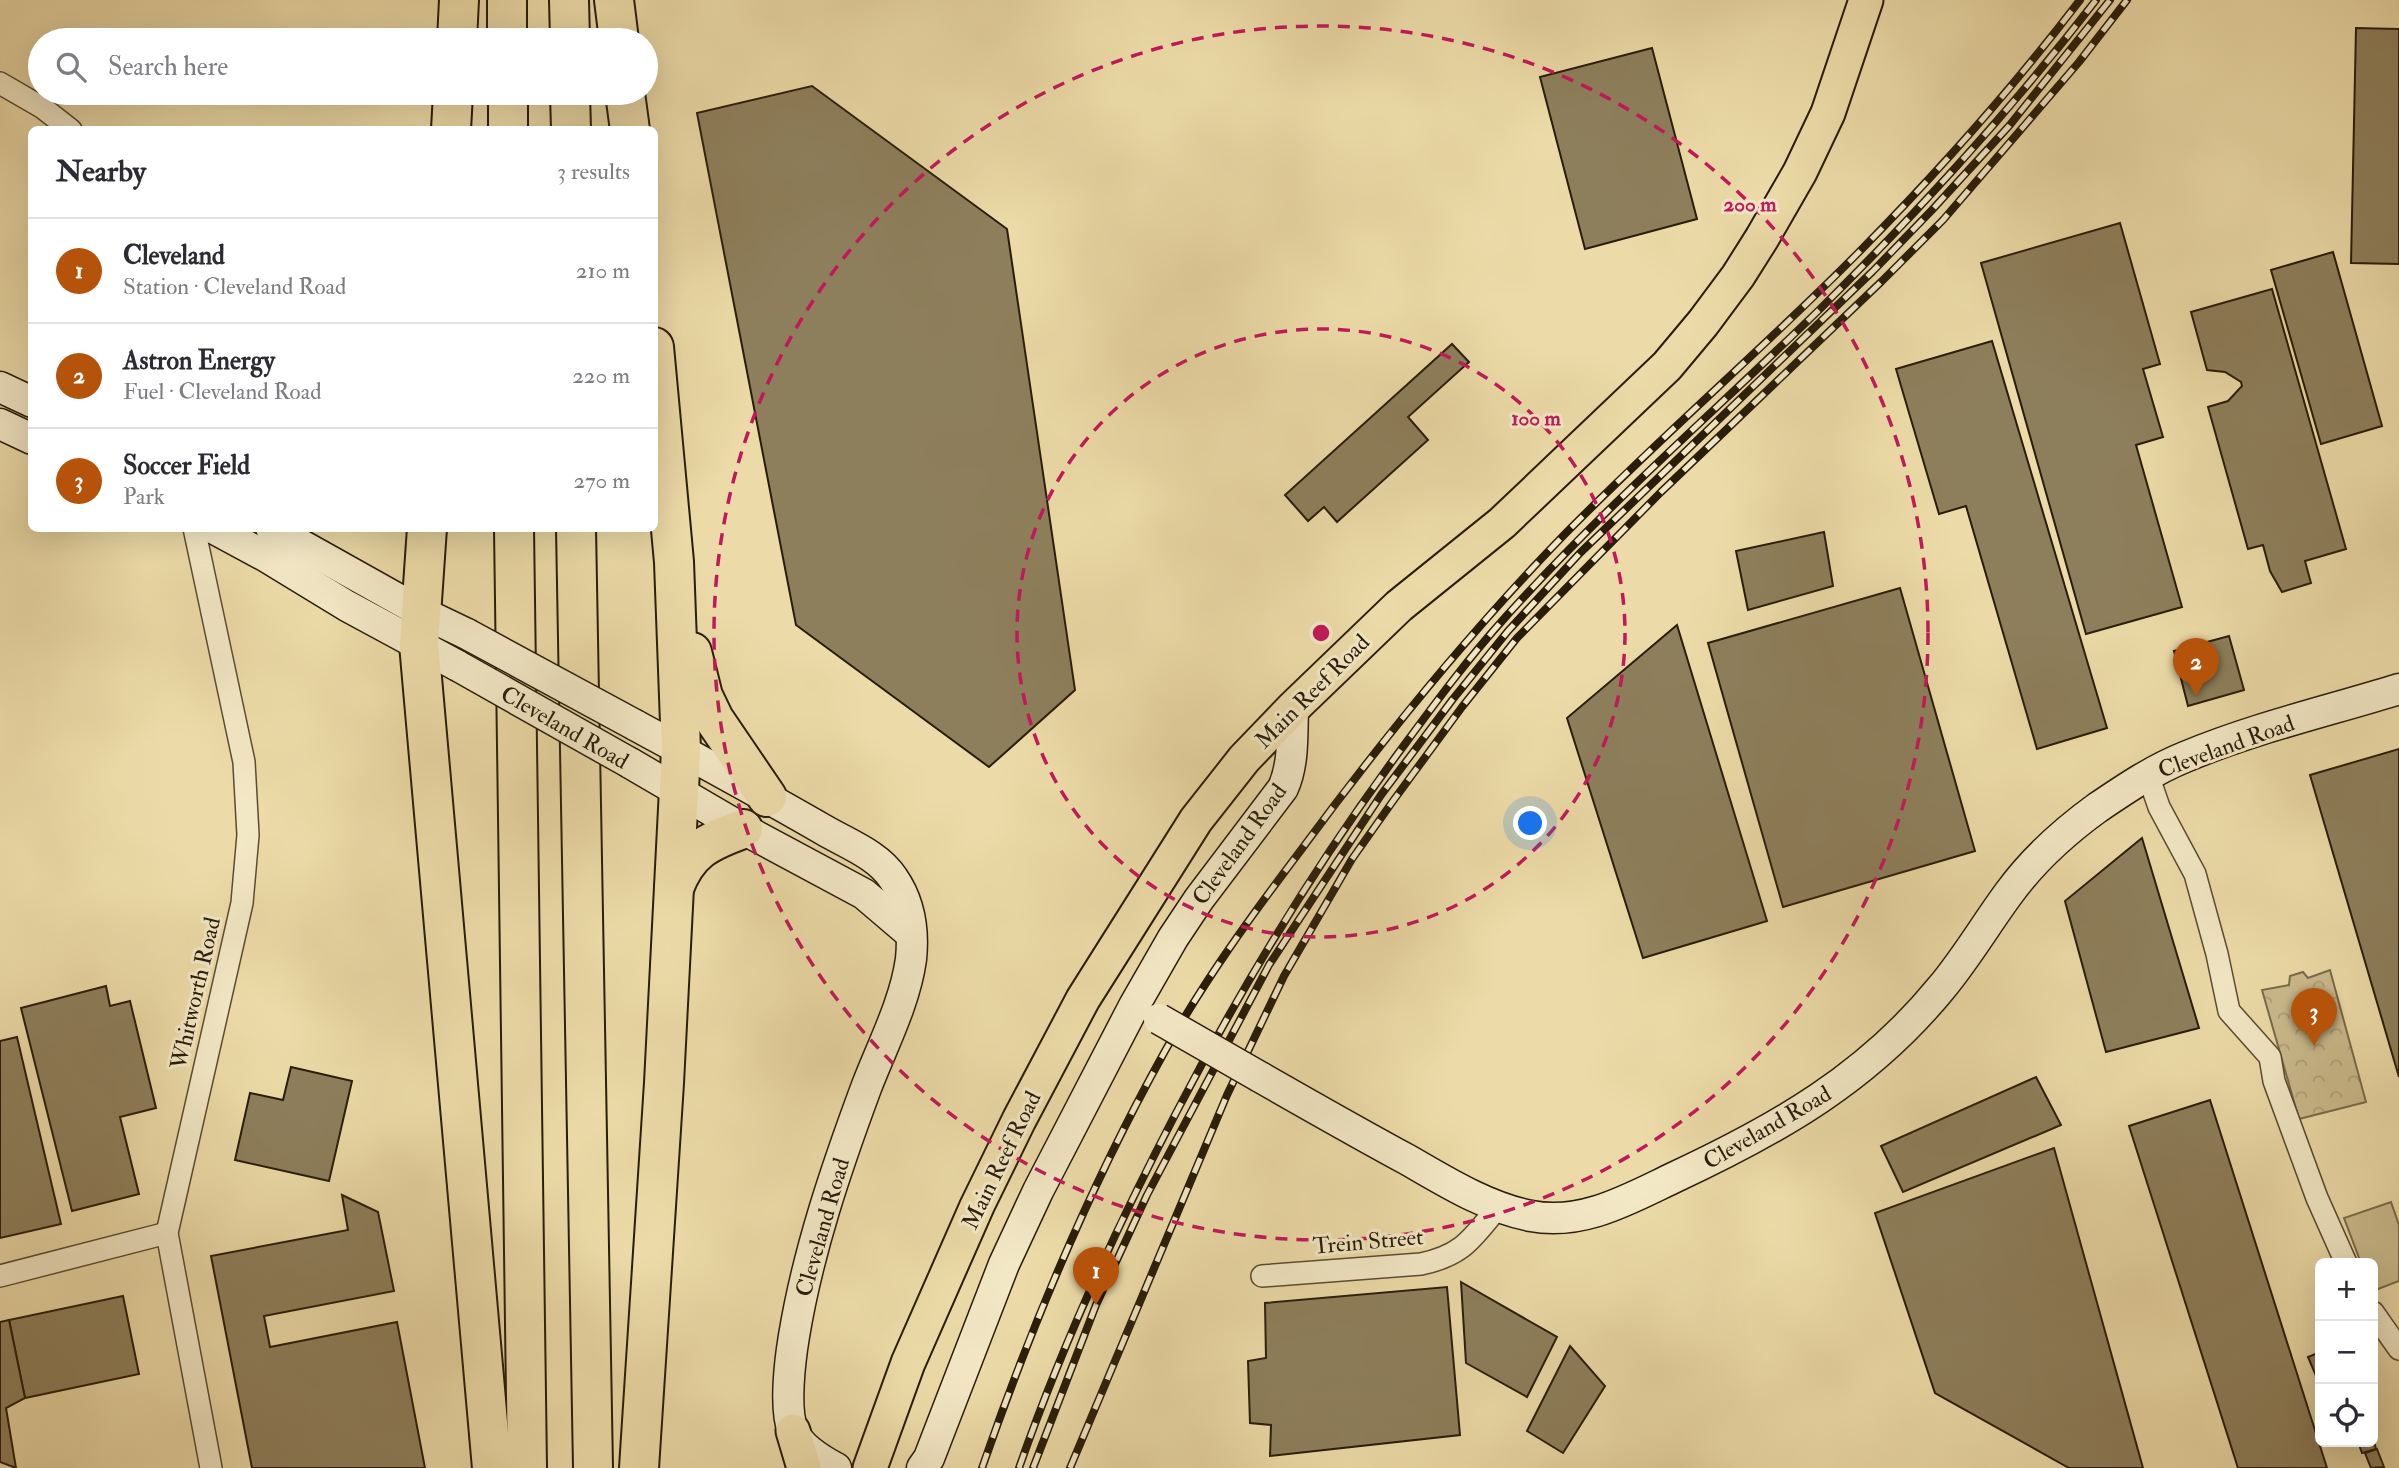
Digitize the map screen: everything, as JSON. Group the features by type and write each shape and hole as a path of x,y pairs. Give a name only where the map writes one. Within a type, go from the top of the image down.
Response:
{"highway":[{"path":"458,28 459,0"},
{"path":"507,0 507,28"},
{"path":"569,0 570,28"},
{"path":"614,0 618,28"},
{"path":"451,126 452,105"},
{"path":"508,105 508,126"},
{"path":"570,105 571,126"},
{"path":"627,105 629,126"},
{"path":"639,1468 681,750 674,562 658,389"},
{"path":"664,453 673,502 688,634 703,696 713,719 767,797"},
{"path":"426,532 420,628 492,1468"},
{"path":"514,532 527,1468"},
{"path":"576,532 593,1468"},
{"path":"674,888 680,872 703,846 743,829"}],"main road":[{"name":"Main Reef Road","path":"870,1468 908,1363 977,1206 1019,1120 1083,999 1196,820 1244,759 1293,708 1399,606 1522,504 1667,366 1703,323 1756,248 1800,172 1828,113 1866,0"},
{"path":"793,1431 804,1468"}],"street":[{"path":"0,83 28,99"},
{"path":"38,105 66,126"},
{"path":"0,387 28,400"},
{"path":"0,424 28,437"},
{"name":"Whitworth Road","path":"195,532 244,762 248,835 242,903 167,1233 211,1468"},
{"name":"Cleveland Road","path":"233,532 272,540 347,606 420,628 467,634 767,797 863,852 893,877 908,905 911,957 900,1001 833,1183 807,1270 790,1360 789,1391 793,1431"},
{"name":"Cleveland Road","path":"420,628 458,666 743,829 864,894 911,934"},
{"name":"Cleveland Road","path":"1147,1012 1427,1171 1499,1206 1533,1217 1572,1217 1594,1213 1698,1167 1805,1110 1853,1075 1916,1016 1943,986 2010,891 2046,850 2094,811 2148,775 2183,757 2253,733 2399,690"},
{"name":"Cleveland Road","path":"922,1468 929,1458 1004,1264 1038,1191 1147,1012 1173,938 1287,780 1293,708"},
{"path":"2148,775 2160,807 2195,874 2229,1011 2270,1057 2274,1081 2344,1258"},
{"name":"Trein Street","path":"1262,1276 1421,1264 1443,1259 1469,1241 1499,1206"},
{"path":"0,1276 167,1233"},
{"path":"2378,1319 2399,1349"},
{"path":"793,1431 817,1456 836,1468"}],"green space":[{"path":"2330,970 2366,1102 2299,1119 2262,990 2289,985 2290,976 2303,972 2308,978"},
{"path":"2391,1202 2399,1225 2399,1281 2378,1289 2378,1258 2359,1258 2344,1218"}],"building":[{"path":"2356,28 2399,29 2399,264 2351,263"},
{"path":"1652,48 1697,219 1585,249 1540,77"},
{"path":"812,86 1007,229 1075,690 989,767 796,625 697,113"},
{"path":"2120,223 2160,364 2143,369 2163,437 2136,445 2182,607 2086,634 1981,263"},
{"path":"2333,252 2382,426 2321,444 2271,270"},
{"path":"2272,289 2346,549 2305,561 2311,583 2282,592 2270,571 2263,545 2248,549 2208,407 2228,401 2242,386 2241,382 2225,372 2207,370 2191,312"},
{"path":"1992,341 2107,728 2037,749 1966,506 1939,514 1896,369"},
{"path":"1452,344 1469,362 1408,417 1428,440 1337,522 1324,507 1308,521 1285,495"},
{"path":"1824,532 1833,586 1748,610 1736,551"},
{"path":"1900,588 1975,851 1783,907 1708,643"},
{"path":"1677,625 1767,921 1643,958 1567,718"},
{"path":"2229,636 2244,690 2188,706 2174,651"},
{"path":"2399,749 2399,1077 2310,775"},
{"path":"2142,838 2199,1028 2106,1052 2065,901"},
{"path":"106,986 110,1006 130,1001 156,1108 120,1117 139,1194 72,1211 21,1008"},
{"path":"17,1037 61,1224 0,1238 0,1041"},
{"path":"291,1067 352,1081 329,1181 235,1160 250,1093 283,1100"},
{"path":"2036,1077 2061,1125 1903,1192 1881,1146"},
{"path":"2210,1100 2315,1430 2315,1447 2320,1447 2327,1468 2238,1468 2129,1126"},
{"path":"2054,1148 2143,1468 2069,1468 1935,1393 1875,1213"},
{"path":"342,1195 378,1212 394,1291 264,1316 270,1347 397,1322 425,1468 252,1468 211,1256 348,1230"},
{"path":"1461,1282 1557,1337 1527,1397 1466,1363"},
{"path":"1447,1287 1460,1435 1270,1456 1271,1425 1250,1423 1248,1361 1266,1358 1265,1303"},
{"path":"123,1296 139,1374 25,1398 9,1320"},
{"path":"9,1320 25,1398 6,1408 16,1468 0,1462 0,1322"},
{"path":"1570,1346 1605,1386 1563,1453 1527,1431"},
{"path":"2315,1354 2315,1374 2308,1357"},
{"path":"2360,1447 2376,1447 2376,1449 2362,1453"},
{"path":"2377,1449 2384,1467 2371,1468 2365,1453"}],"railway":[{"path":"982,1468 1064,1255 1138,1101 1180,1024 1213,973 1332,809 1427,688 1528,573 1599,500 1786,324 1888,222 2001,98 2080,0"},
{"path":"1019,1468 1053,1377 1091,1288 1176,1113 1283,924 1342,833 1405,744 1476,651 1540,580 1892,236 1997,121 2096,0"},
{"path":"1033,1468 1096,1305 1147,1195 1269,965 1381,795 1508,631 1580,553 1873,271 1932,210 2009,126 2110,0"},
{"path":"1070,1468 1227,1095 1284,976 1352,859 1393,801 1517,638 1661,492 1943,220 2079,62 2127,0"}],"place":[{"name":"Astron Energy","path":"2196,696"},
{"name":"Soccer Field","path":"2314,1046"},
{"name":"Cleveland","path":"1096,1305"}]}
